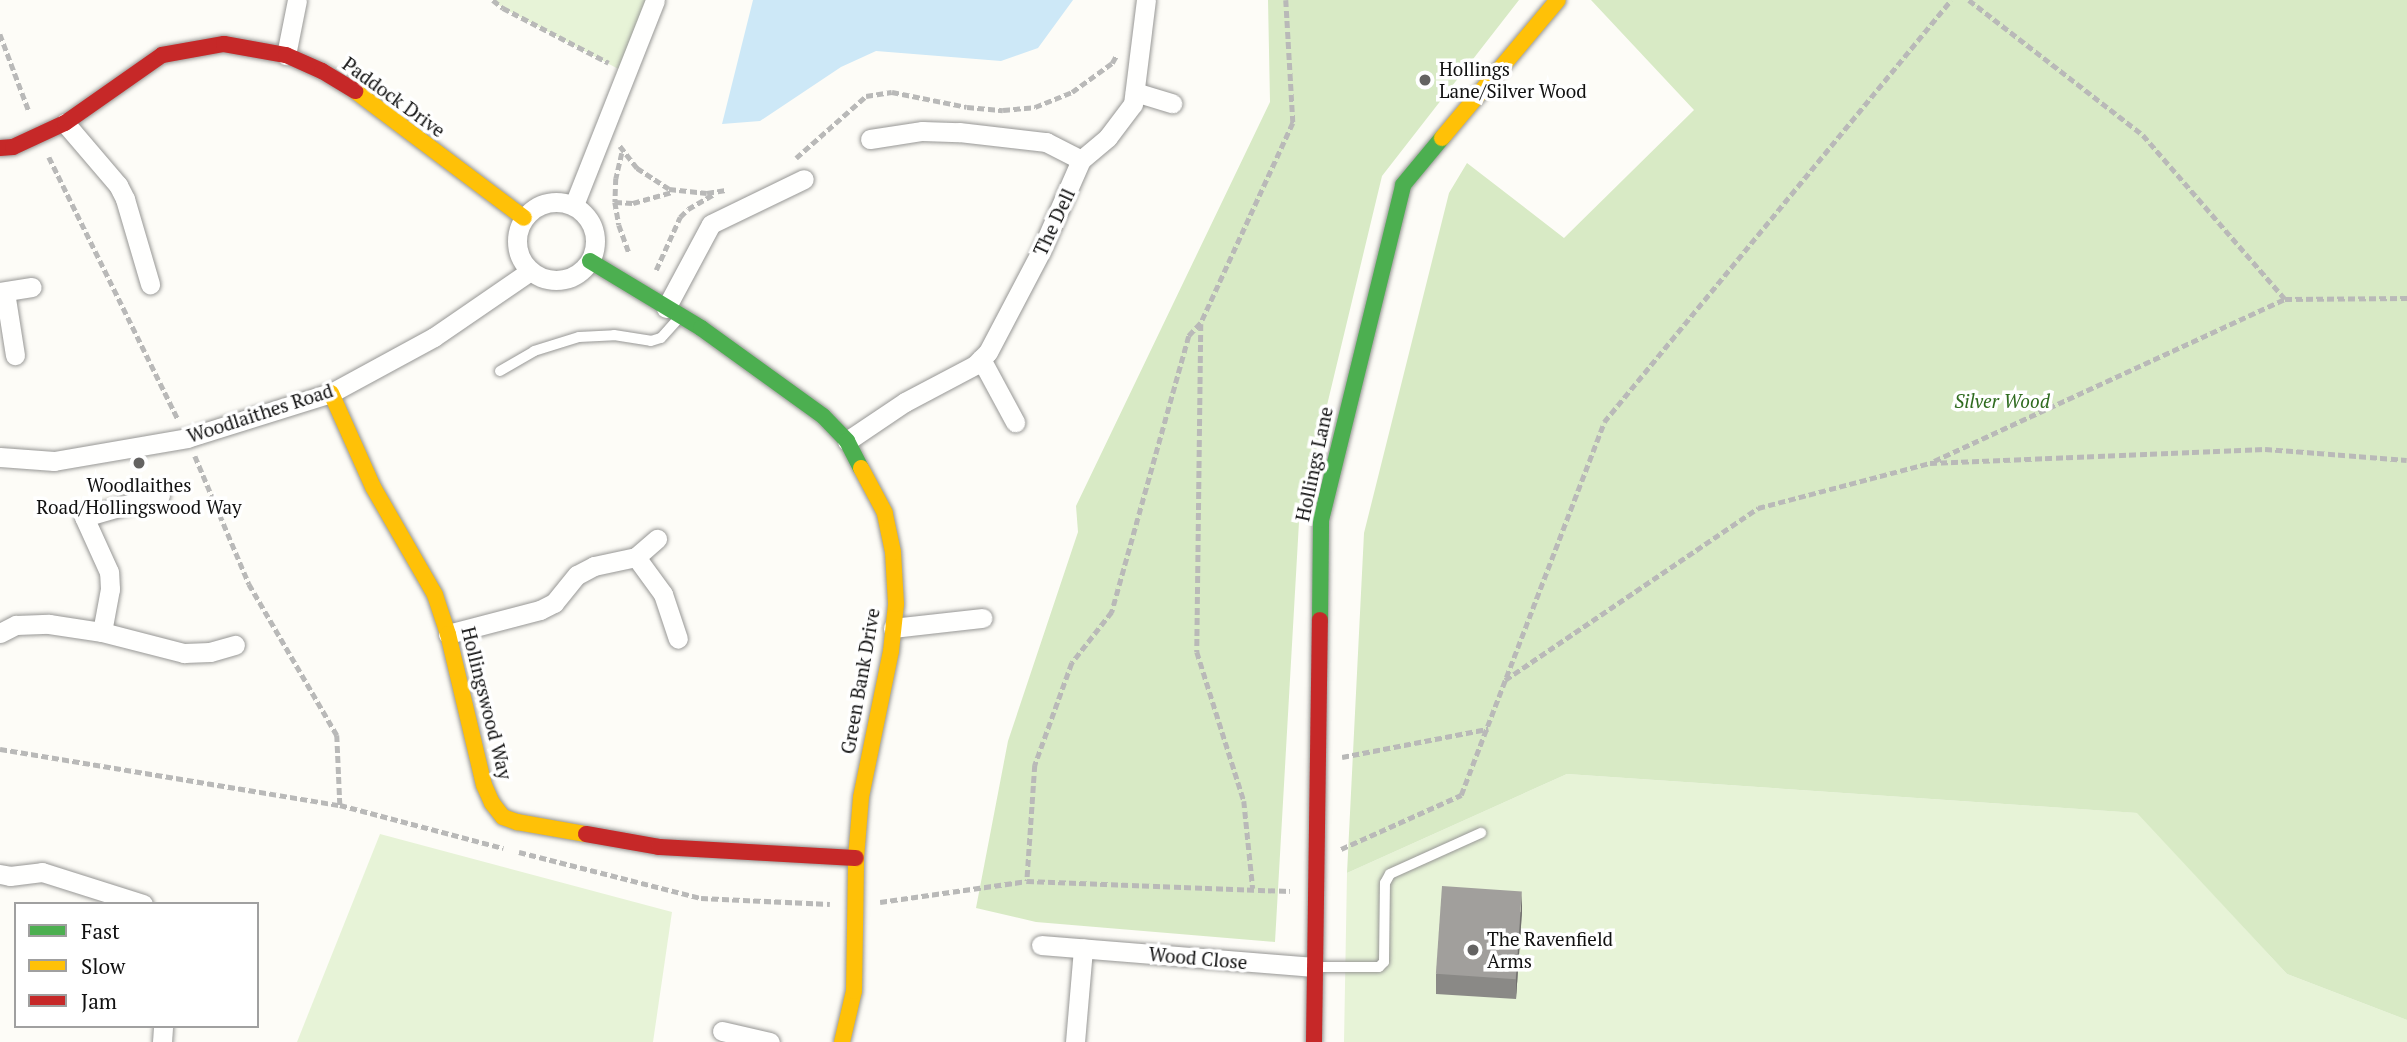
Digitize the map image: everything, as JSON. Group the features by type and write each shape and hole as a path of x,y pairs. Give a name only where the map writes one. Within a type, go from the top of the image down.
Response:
{"street":[{"path":"286,55 297,0"},
{"path":"574,205 655,0"},
{"name":"The Dell","path":"847,441 905,402 981,359 988,352 1041,251 1081,160 1108,137 1133,104 1146,0"},
{"name":"Hollings Lane","path":"1314,1042 1321,520 1403,185 1558,0"},
{"name":"Paddock Drive","path":"0,148 13,147 65,122 162,55 225,44 286,55 352,89 524,218"},
{"path":"1135,93 1172,103"},
{"path":"65,122 117,185 125,199 150,284"},
{"path":"870,139 922,131 958,132 1046,142 1081,160"},
{"path":"673,312 711,224 804,179"},
{"path":"546,202 574,205 588,216 595,230 596,244 590,261 583,270 566,279 541,278 530,271 521,260 517,245 519,226 524,218 535,207 546,202"},
{"name":"Green Bank Drive","path":"590,261 786,386 823,415 847,441 885,513 893,552 894,628 861,797 856,858 854,991 842,1042"},
{"name":"Woodlaithes Road","path":"0,457 54,461 187,438 331,393 435,337 530,271"},
{"path":"15,355 2,292 32,287"},
{"path":"981,359 1015,422"},
{"name":"Hollingswood Way","path":"331,393 373,486 426,575 449,634 484,785 492,803 503,817 517,822 659,847 856,858"},
{"path":"102,632 110,589 109,572 84,517 160,495"},
{"path":"449,634 540,610 554,603 576,575 586,569 636,557 657,539"},
{"path":"636,557 663,594 678,639"},
{"path":"894,628 982,618"},
{"path":"0,633 16,625 48,624 102,632 184,653 210,652 236,645"},
{"path":"0,874 10,876 42,872 137,902"},
{"name":"Wood Close","path":"1041,945 1314,967"},
{"path":"1075,1042 1083,948"},
{"path":"722,1031 770,1042"}],"lane":[{"path":"500,371 534,351 579,337 614,335 651,341 661,338 673,312"},
{"path":"1314,967 1379,967 1384,962 1385,883 1390,874 1481,833"}],"path":[{"path":"493,0 626,72"},
{"path":"1286,0 1293,123 1201,323 1189,336 1112,612 1072,663 1035,765 1027,881 1315,893"},
{"path":"1317,860 1461,795 1604,422 1951,0"},
{"path":"1969,0 2143,135 2285,299"},
{"path":"622,152 616,178 615,202 619,225 632,259"},
{"path":"615,202 633,203 676,190"},
{"path":"646,270 654,275 674,227 688,208 718,192"},
{"path":"1505,680 1758,508 1930,463 2285,299 2407,298"},
{"path":"1201,323 1197,652 1244,801 1253,889"},
{"path":"1930,463 2265,449 2407,460"},
{"path":"1317,762 1488,730"}],"green space":[{"path":"493,0 655,0 626,73 503,8"},
{"path":"1268,0 1519,0 1382,176 1299,522 1275,942 1036,922 976,908 1008,741 1078,532 1076,506 1270,102"},
{"name":"Silver Wood","path":"1591,0 2407,0 2407,1020 2287,974 2137,813 1567,774 1347,873 1364,533 1449,193 1467,163 1564,238 1694,110"},
{"path":"1567,774 2138,813 2287,974 2407,1020 2407,1042 1344,1042 1347,873"},
{"path":"380,834 672,912 653,1042 297,1042"}],"water":[{"path":"753,0 1073,0 1038,48 1001,61 876,51 841,67 760,121 722,124"}],"building":[{"path":"1442,886 1522,892 1516,979 1436,974"}],"traffic: fast":[{"path":"1320,620 1321,520 1403,185 1442,138"},
{"path":"590,261 701,328 823,416 847,441 861,468"}],"traffic: slow":[{"path":"1442,138 1558,0"},
{"path":"355,91 524,218"},
{"path":"331,393 373,487 435,595 448,634 484,785 492,803 503,817 517,822 586,834"},
{"path":"842,1042 854,991 856,858 861,797 891,651 896,604 893,552 885,513 861,468"}],"traffic: jam":[{"path":"0,148 13,147 65,123 162,55 224,44 286,55 322,71 355,91"},
{"path":"1314,1042 1320,620"},
{"path":"586,834 659,847 856,858"}],"place":[{"name":"Hollings Lane/Silver Wood","path":"1425,80"},
{"name":"Woodlaithes Road/Hollingswood Way","path":"139,463"},
{"name":"The Ravenfield Arms","path":"1473,950"}]}
